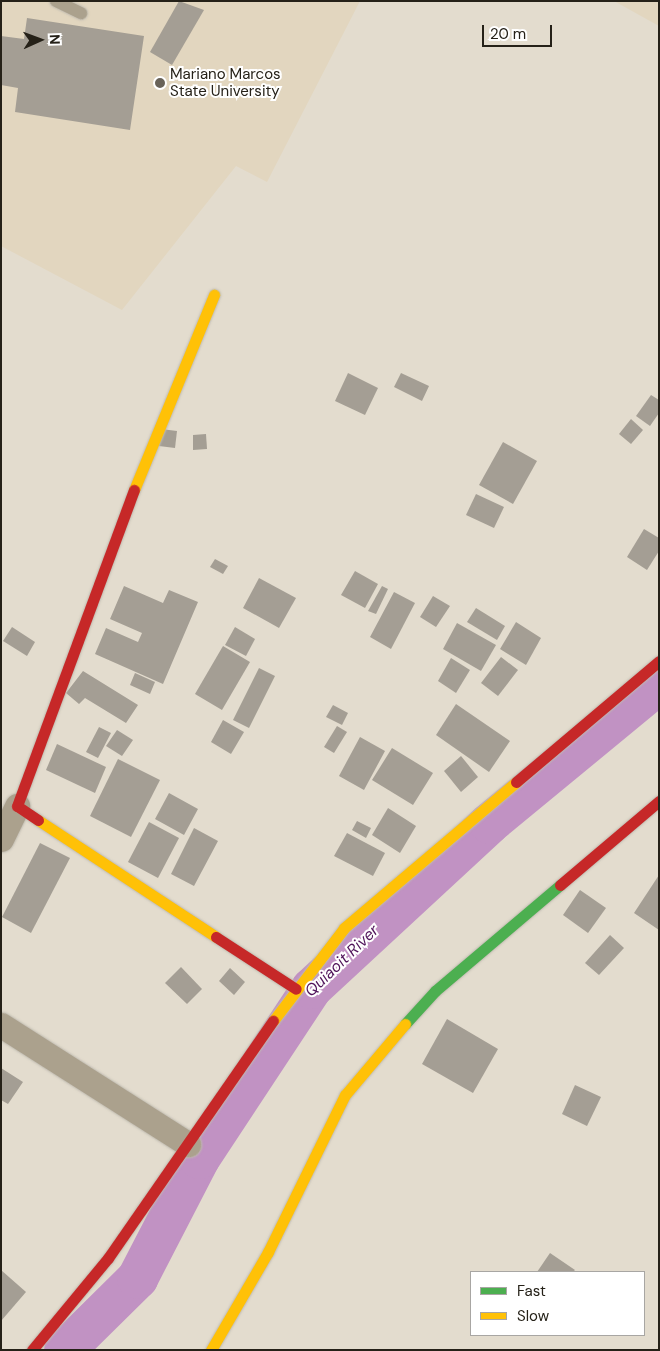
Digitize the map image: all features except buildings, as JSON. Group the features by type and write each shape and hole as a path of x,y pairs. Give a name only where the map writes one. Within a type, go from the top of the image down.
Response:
{"street":[{"path":"1,839 17,806 162,414 214,294"},
{"path":"32,1350 108,1258 296,989 362,910 659,661"},
{"path":"211,1350 268,1252 345,1095 376,1057 435,991 659,801"},
{"path":"17,806 296,989"},
{"path":"1,1025 188,1144"}],"lane":[{"path":"56,1 81,13"}],"shaded area":[{"name":"Mariano Marcos State University","path":"1,1 360,1 267,182 236,166 122,310 1,246"},
{"path":"614,1 659,1 659,26"}],"waterway":[{"name":"Quiaoit River","path":"64,1350 137,1278 199,1158 311,988 489,823 659,683"}],"traffic: fast":[{"path":"405,1024 435,991 560,885"}],"traffic: slow":[{"path":"134,490 214,295"},
{"path":"273,1021 344,928 516,782"},
{"path":"38,820 216,937"},
{"path":"211,1350 268,1252 345,1095 405,1024"}],"traffic: jam":[{"path":"38,820 17,806 134,490"},
{"path":"516,782 659,661"},
{"path":"560,885 659,801"},
{"path":"216,937 296,989"},
{"path":"32,1350 108,1258 273,1021"}],"place":[{"name":"Mariano Marcos State University","path":"160,83"}]}
